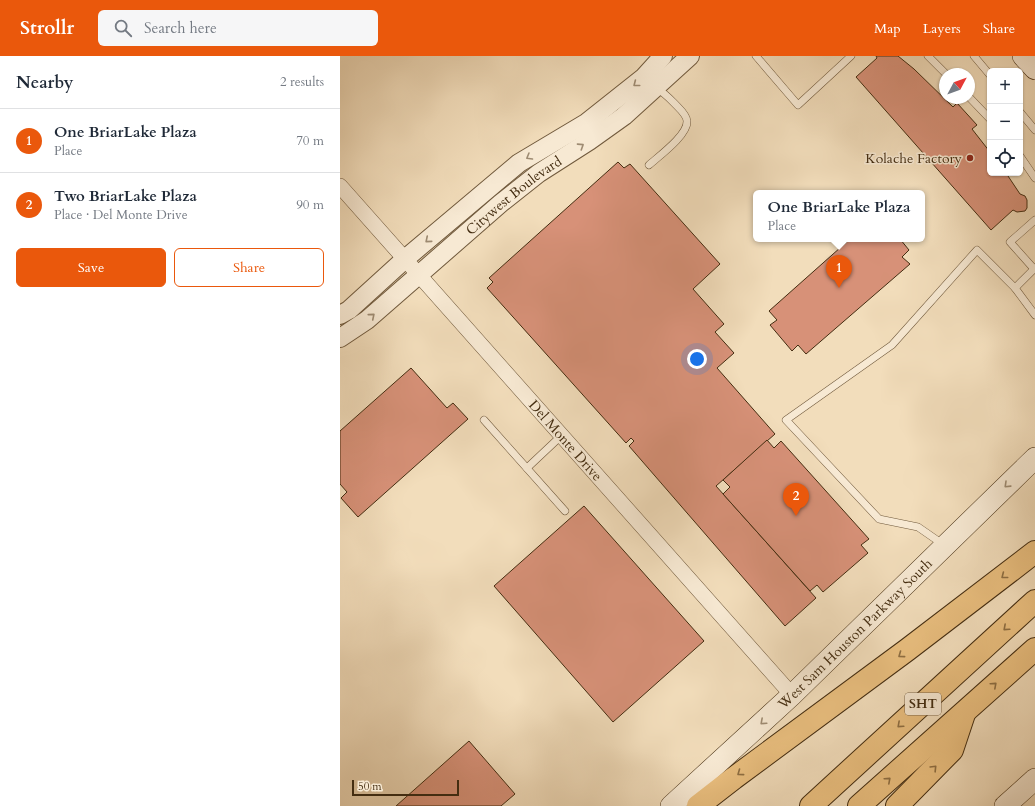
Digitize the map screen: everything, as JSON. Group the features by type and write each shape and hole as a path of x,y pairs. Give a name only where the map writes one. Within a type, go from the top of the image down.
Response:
{"highway":[{"path":"698,806 907,650 1035,552"},
{"name":"SHT","path":"811,806 1035,601"},
{"name":"SHT","path":"860,806 1035,648"},
{"path":"897,806 952,750 965,711"}],"main road":[{"path":"1023,56 1035,69"},
{"name":"West Sam Houston Parkway South","path":"671,806 792,695 1035,458"},
{"path":"1005,806 1035,779"}],"street":[{"name":"Citywest Boulevard","path":"340,315 349,310 405,259 519,163 586,124 644,77 662,56"},
{"name":"Citywest Boulevard","path":"340,338 367,320 501,202 539,173 589,141 624,116 690,56"},
{"name":"Del Monte Drive","path":"340,186 405,259 418,276 792,695"}],"lane":[{"path":"756,56 798,105 851,56"},
{"path":"928,56 940,68"},
{"path":"974,56 987,71"},
{"path":"649,165 682,135 686,128 687,120 682,111 666,94 656,88"},
{"path":"975,104 987,116"},
{"path":"1023,116 1035,130"},
{"path":"1023,160 1035,178"},
{"path":"1015,288 1035,268 1010,242 1035,220"},
{"path":"945,545 918,527 879,519 786,420 892,345 977,250 1015,288 1035,315"},
{"path":"484,420 565,511"},
{"path":"527,468 562,436"}],"building":[{"path":"876,56 898,56 939,93 939,104 950,104 953,107 958,104 977,125 972,129 987,148 987,176 1008,176 1020,194 1025,196 1027,200 1027,208 1025,211 1017,212 1013,210 991,230 856,77 877,58"},
{"path":"618,162 624,168 630,164 720,264 693,289 724,324 715,332 734,353 717,368 775,434 716,486 816,598 785,626 629,446 634,441 631,438 626,443 487,288 493,282 489,278"},
{"path":"847,242 902,242 909,250 902,257 910,264 806,354 798,345 792,351 770,325 777,320 769,311"},
{"path":"411,368 447,408 453,403 468,419 358,517 341,498 347,492 340,484 340,431"},
{"path":"767,440 774,448 781,441 869,539 861,545 868,553 823,592 817,585 810,591 723,494 730,487 723,480"},
{"path":"584,506 704,641 613,722 494,586"},
{"path":"469,741 515,794 501,806 396,806"}],"place":[{"name":"Kolache Factory","path":"970,158"},
{"name":"One BriarLake Plaza","path":"839,288"},
{"name":"Two BriarLake Plaza","path":"796,516"}]}
